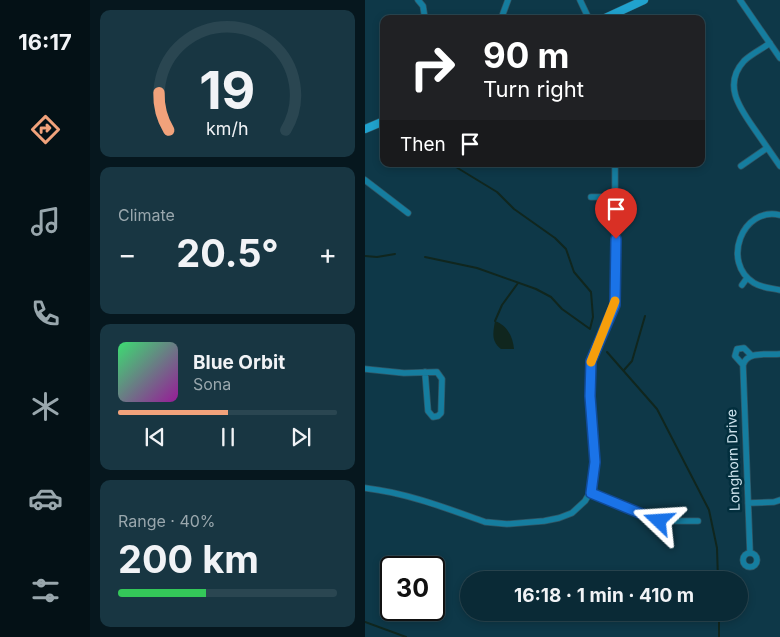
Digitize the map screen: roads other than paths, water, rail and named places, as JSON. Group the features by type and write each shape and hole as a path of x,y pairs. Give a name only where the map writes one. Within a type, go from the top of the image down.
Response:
{"main road":[{"path":"612,15 644,0"},
{"path":"365,129 380,123"}],"street":[{"path":"418,0 425,4 425,15"},
{"path":"502,15 508,0"},
{"path":"580,0 587,15"},
{"path":"740,0 780,58"},
{"path":"770,43 744,61 734,80 735,99 780,166"},
{"path":"741,166 767,148"},
{"path":"365,488 405,495 494,523 544,521 572,513 591,493 595,462 590,396 591,361 615,305 615,167"},
{"path":"365,180 408,213"},
{"path":"591,197 616,198"},
{"path":"780,215 763,216 753,220 742,233 737,250 741,268 747,278 762,288 780,290"},
{"path":"742,285 747,278"},
{"name":"Longhorn Drive","path":"750,553 743,365 736,358 735,354 737,350 743,348 751,355 780,354"},
{"path":"743,365 746,358 751,355"},
{"path":"365,370 404,374 425,372 437,372 442,379 441,412 438,416 433,417 427,411 425,372"},
{"path":"591,493 659,521 698,521"},
{"path":"748,503 780,500"}],"waterway":[{"path":"425,257 477,268 536,289 551,297 562,309 590,329 593,317 591,292 574,272 566,249 555,238 514,209 497,192 456,167"},
{"path":"365,256 377,257 395,254"},
{"path":"495,321 502,305 518,283"},
{"path":"624,370 632,361 645,316"},
{"path":"607,352 657,409 709,510 717,548 718,571"},
{"path":"719,621 719,637"},
{"path":"365,622 406,637"}]}
